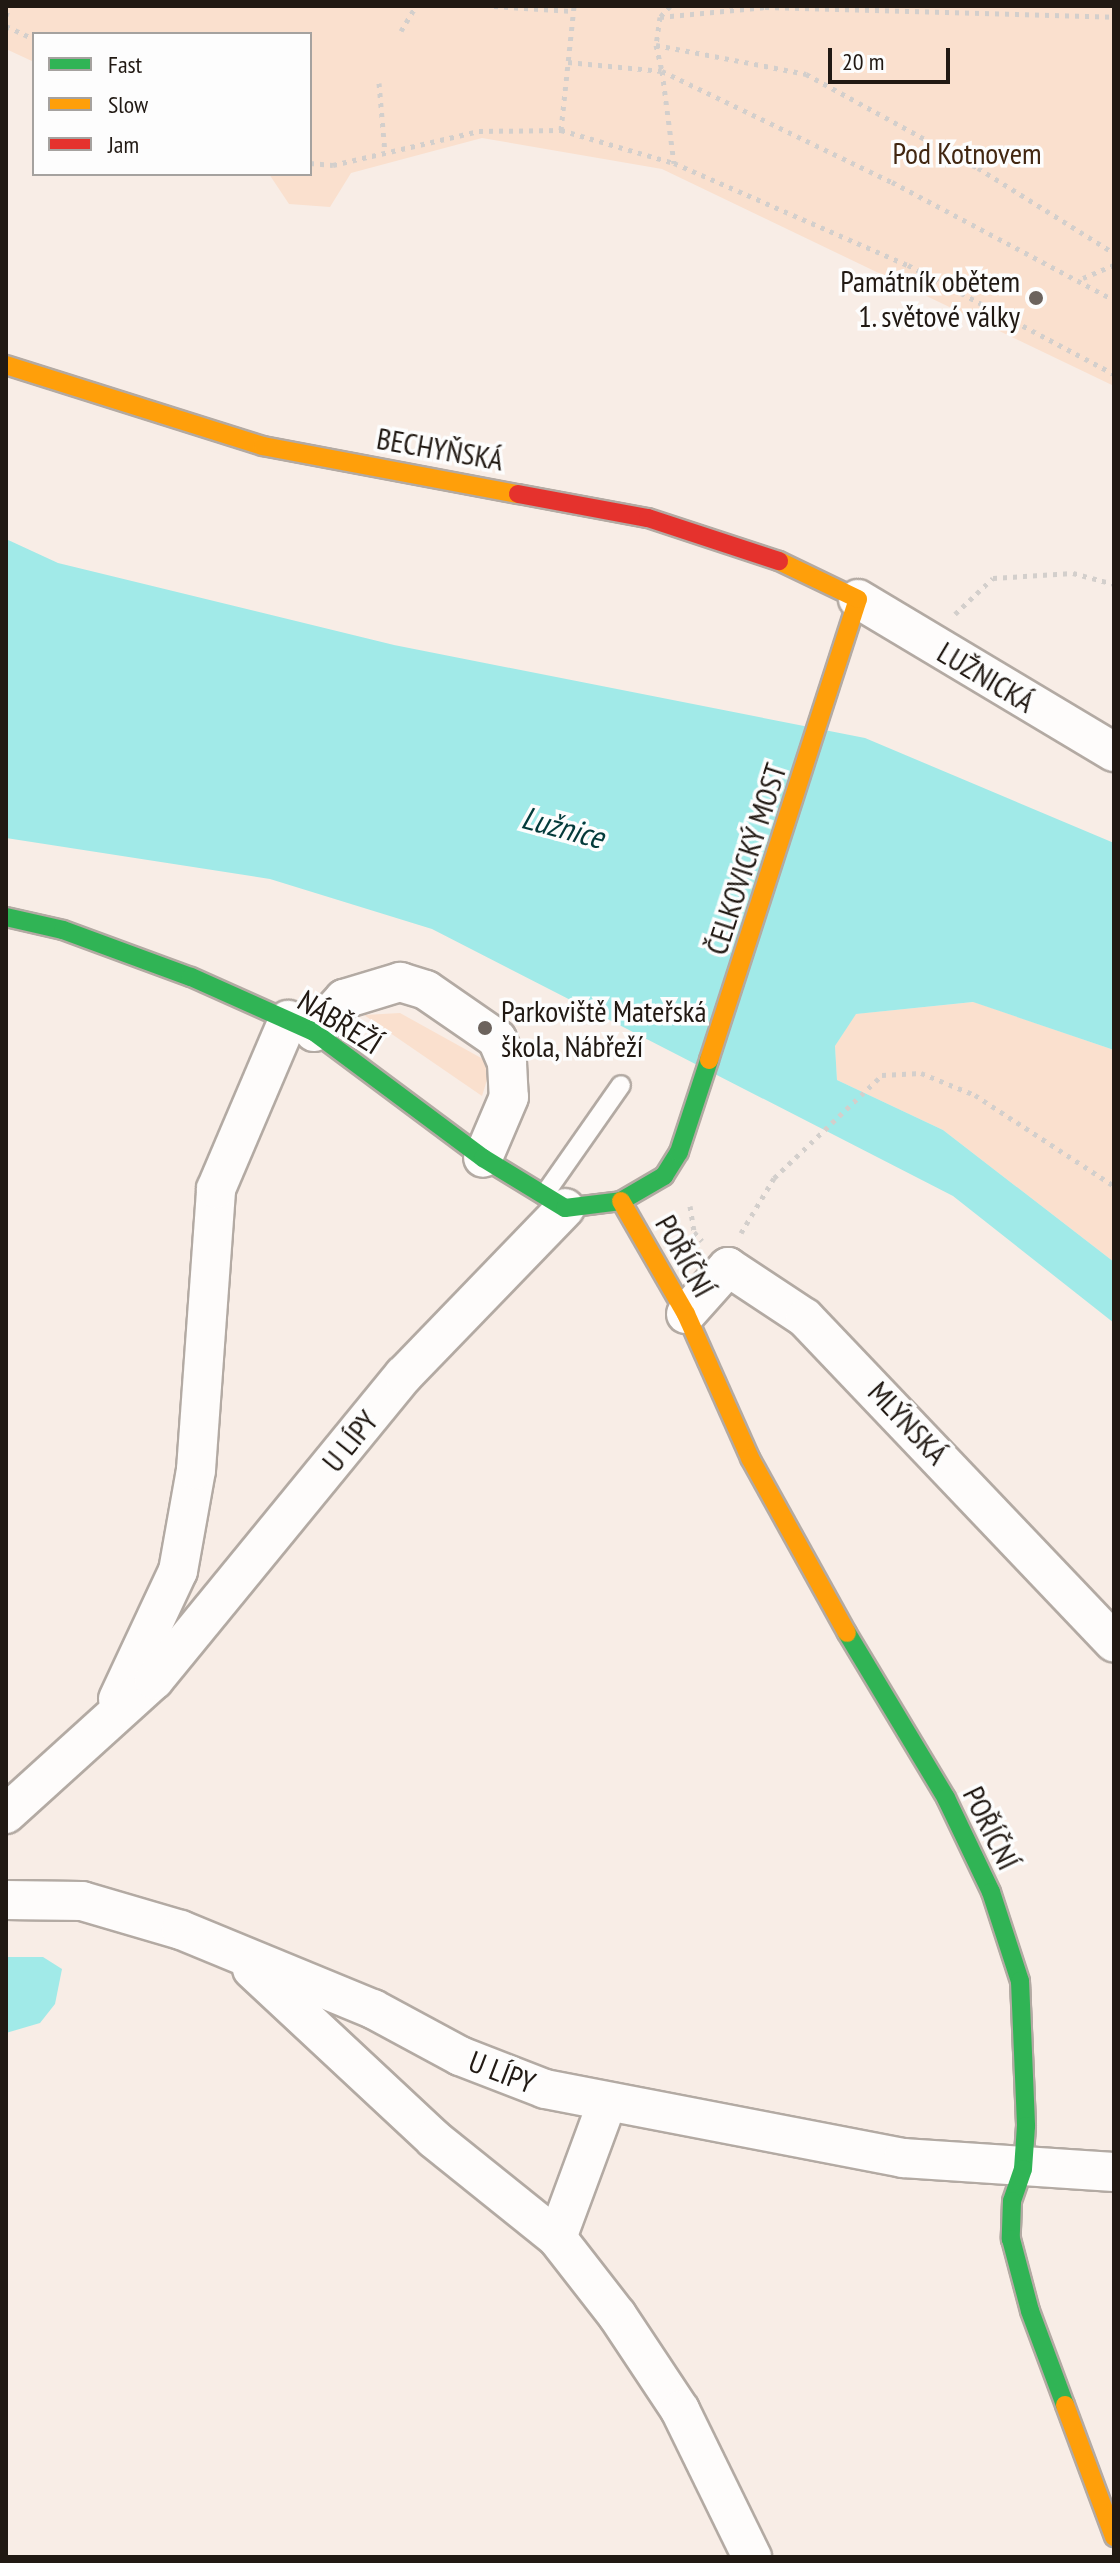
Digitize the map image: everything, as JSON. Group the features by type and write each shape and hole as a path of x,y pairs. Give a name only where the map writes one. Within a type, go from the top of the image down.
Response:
{"street":[{"name":"BECHYŇSKÁ","path":"6,365 69,389 263,446 648,518 753,549 858,599"},
{"name":"ČELKOVICKÝ MOST","path":"621,1201 664,1176 679,1152 858,599"},
{"name":"LUŽNICKÁ","path":"858,599 1114,752"},
{"name":"NÁBŘEŽÍ","path":"6,917 78,935 301,1026 483,1158 554,1202"},
{"path":"105,1725 178,1571 196,1470 216,1189 301,1026 344,999 400,982 426,990 497,1039 507,1063 509,1097 483,1158"},
{"path":"554,1202 621,1201"},
{"name":"POŘÍČNÍ","path":"621,1201 686,1314 750,1458 818,1584 946,1798 991,1892 1020,1981 1026,2051 1023,2169 1012,2201 1011,2239 1030,2311 1114,2537"},
{"name":"U LÍPY","path":"6,1814 154,1680 404,1375 554,1202"},
{"path":"686,1314 728,1267"},
{"name":"MLÝNSKÁ","path":"728,1267 826,1337 1114,1643"},
{"name":"U LÍPY","path":"6,1900 82,1901 229,1948 373,2009 460,2056 545,2089 607,2103 720,2119 903,2158 1023,2169 1114,2172"},
{"path":"229,1948 434,2139 557,2238 617,2315 680,2410 752,2557"},
{"path":"557,2238 607,2103"}],"lane":[{"path":"554,1202 621,1085"}],"path":[{"path":"6,16 9,6"},
{"path":"401,31 416,6"},
{"path":"494,6 574,9 561,130"},
{"path":"670,6 660,17 656,45 674,163"},
{"path":"660,17 765,7 1114,17"},
{"path":"6,26 32,38"},
{"path":"656,45 806,74 978,168 1114,253"},
{"path":"568,62 662,71 1082,279 1114,300"},
{"path":"379,83 385,153"},
{"path":"312,163 333,165 479,131 561,130 674,163 908,265 1114,374"},
{"path":"1082,279 1114,265"},
{"path":"952,617 993,578 1073,573 1114,584"},
{"path":"688,1191 694,1232 728,1267 735,1244 774,1178 882,1075 921,1073 975,1095 1114,1186"}],"green space":[{"name":"Pod Kotnovem","path":"6,6 1114,6 1114,386 662,169 482,138 351,173 330,207 289,204 270,176 312,176 312,32 32,32 32,61 6,49"},
{"path":"974,1002 1114,1050 1114,1262 943,1130 837,1080 835,1046 855,1014"},
{"path":"400,1013 492,1064 482,1096 364,1015"}],"water":[{"name":"Lužnice","path":"6,539 58,563 394,645 865,738 1114,843 1114,1050 973,1002 856,1014 835,1046 837,1080 943,1130 1114,1262 1114,1323 953,1196 432,929 270,879 6,838"},
{"path":"6,1957 43,1957 62,1969 55,2004 40,2023 6,2033"}],"traffic: fast":[{"path":"6,917 63,930 191,977 314,1032 483,1158 565,1208 621,1201 664,1176 679,1152 709,1060"},
{"path":"847,1633 946,1798 991,1892 1020,1981 1026,2126 1023,2169 1012,2201 1011,2239 1030,2311 1065,2405"}],"traffic: slow":[{"path":"6,365 263,446 518,494"},
{"path":"709,1060 858,599 779,561"},
{"path":"621,1201 686,1314 750,1458 847,1633"},
{"path":"1065,2405 1114,2537"}],"traffic: jam":[{"path":"518,494 648,518 779,561"}],"place":[{"name":"Památník obětem 1. světové války","path":"1036,298"},
{"name":"Parkoviště Mateřská škola, Nábřeží","path":"485,1028"}]}
